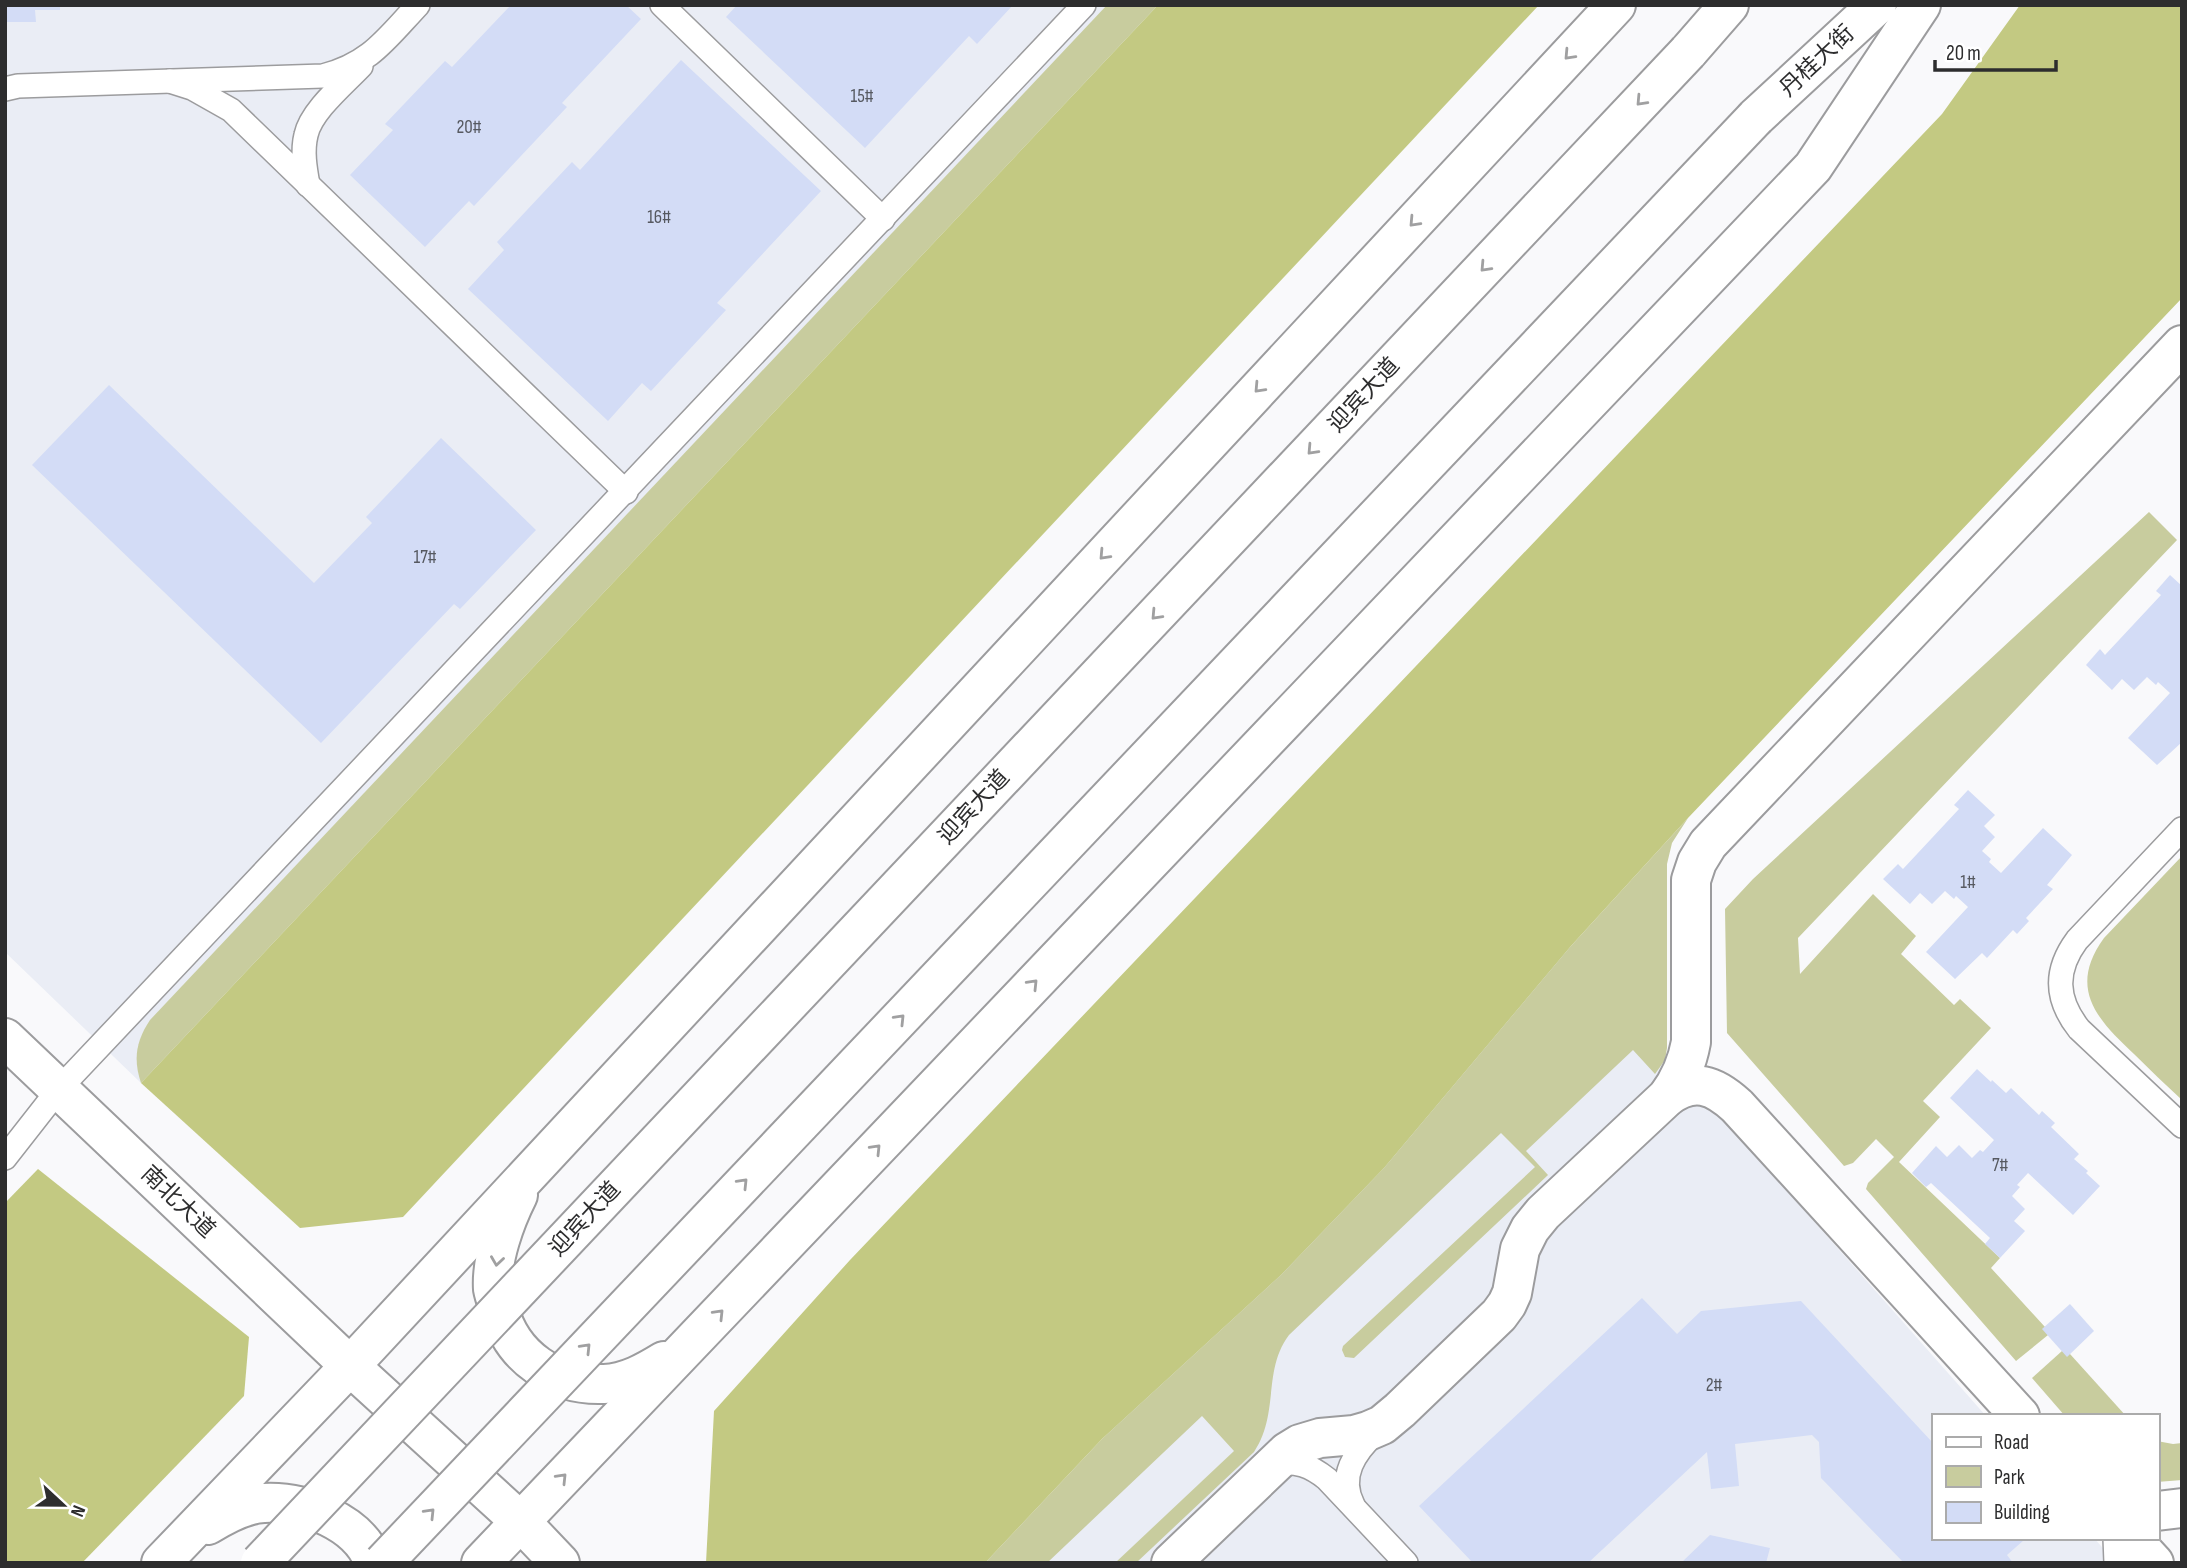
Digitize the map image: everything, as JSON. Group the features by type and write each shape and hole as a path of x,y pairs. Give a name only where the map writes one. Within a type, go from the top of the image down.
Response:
{"main road":[{"path":"173,1550 350,1366 1616,5"},
{"name":"迎宾大道","path":"260,1563 1688,52 1729,5"},
{"name":"丹桂大街","path":"383,1563 1756,117 1877,5"},
{"path":"481,1563 1814,167 1921,5"},
{"path":"1171,1563 1287,1452 1300,1444 1320,1438 1354,1435 1382,1424 1499,1315 1512,1293 1520,1249 1530,1229 1543,1213 1667,1097 1688,1060 1691,1042 1691,880 1708,844 2182,345"},
{"name":"南北大道","path":"5,1038 350,1366 520,1522 560,1563"},
{"path":"1691,1042 1701,1065 1737,1106 2018,1414"},
{"path":"1667,1097 1683,1088 1702,1086 1714,1089 1737,1106"},
{"path":"527,1174 504,1223 494,1289 504,1327 514,1344 538,1366 574,1382 607,1384 639,1376 687,1348"},
{"path":"173,1550 229,1513 262,1503 300,1506 337,1522 357,1537 371,1553 374,1563"},
{"path":"2159,1511 2182,1508"},
{"path":"2134,1540 2154,1563"}],"lane":[{"path":"308,185 304,158 306,133 319,111 418,5"},
{"path":"662,5 883,219"},
{"path":"5,1158 59,1089 1084,5"},
{"path":"9,87 323,76 343,71 373,53"},
{"path":"170,81 191,88 231,110 626,492"},
{"path":"2182,829 2069,950 2060,983 2066,1011 2079,1029 2182,1126"},
{"path":"1354,1507 1347,1486 1352,1461 1362,1446 1394,1415"},
{"path":"1274,1464 1296,1463 1317,1471 1406,1563"},
{"path":"2115,1540 2116,1563"}],"shaded area":[{"path":"5,5 1158,5 141,1083 5,952"},
{"path":"1571,946 1984,1414 1932,1414 1932,1540 2096,1540 2116,1563 985,1563"}],"green space":[{"path":"1107,5 1158,5 141,1083 137,1050 150,1020"},
{"path":"1158,5 1539,5 403,1217 300,1228 141,1083"},
{"path":"2020,5 2182,5 2182,298 1688,818 1571,946 1384,1168 1281,1275 1102,1439 985,1563 706,1563 714,1411 850,1260 1942,114"},
{"path":"2149,512 2177,540 1798,938 1800,974 1873,894 1916,936 1901,954 1954,1005 1960,999 1991,1028 1923,1101 1940,1117 1899,1162 2000,1258 1991,1268 2045,1327 2048,1335 2016,1361 1866,1189 1868,1183 1894,1157 1876,1139 1853,1163 1844,1166 1727,1033 1725,909 1753,879"},
{"path":"1688,818 1672,843 1667,864 1667,1048 1665,1060 1655,1074 1633,1050 1526,1151 1548,1175 1354,1358 1345,1357 1343,1346 1535,1167 1501,1133 1289,1335 1276,1363 1267,1422 1254,1452 1136,1563 1115,1563 1234,1451 1202,1416 1047,1563 985,1563 1102,1439 1281,1275 1384,1168 1571,946"},
{"path":"2182,856 2182,1100 2099,1016 2088,988 2088,973 2093,956 2104,938"},
{"path":"38,1169 249,1337 244,1396 82,1563 5,1563 5,1203"},
{"path":"2062,1351 2070,1354 2124,1414 2063,1414 2032,1378"},
{"path":"2159,1441 2182,1443 2182,1480 2159,1482"}],"building":[{"path":"5,5 60,5 60,10 35,10 36,22 5,22"},
{"path":"511,5 626,5 641,19 562,103 567,107 474,206 469,201 425,247 350,175 393,130 385,124 445,61 452,67"},
{"path":"737,5 1013,5 977,44 969,36 865,148 726,17"},
{"path":"681,60 821,191 717,303 726,310 651,391 642,383 608,421 468,289 504,250 497,242 572,162 580,170"},
{"path":"109,385 314,583 372,523 366,517 441,438 536,530 460,609 454,604 321,743 32,465"},
{"path":"2170,575 2182,586 2182,742 2157,765 2128,738 2170,693 2158,682 2156,685 2147,677 2134,690 2122,679 2112,690 2086,665 2100,649 2105,655 2161,595 2156,591"},
{"path":"1968,790 1995,815 1984,826 1995,837 1982,851 2001,873 2043,828 2072,855 2047,885 2053,889 2026,918 2029,921 2017,934 2013,930 1987,958 1982,953 1955,979 1926,952 1968,907 1956,896 1954,899 1945,891 1932,904 1920,893 1910,904 1883,879 1898,864 1903,869 1959,809 1954,805"},
{"path":"1977,1069 2006,1093 2011,1088 2039,1115 2042,1111 2055,1123 2051,1127 2079,1154 2074,1159 2100,1186 2073,1215 2028,1173 2017,1185 2020,1187 2012,1196 2025,1209 2014,1221 2025,1231 2000,1258 1985,1244 1990,1238 1931,1183 1926,1187 1912,1173 1936,1146 1947,1157 1959,1145 1972,1158 1980,1150 1983,1152 1994,1140 1950,1098"},
{"path":"1642,1298 1677,1334 1701,1311 1801,1301 1932,1442 1932,1540 2024,1540 2007,1555 2013,1563 1904,1563 1821,1478 1819,1442 1812,1435 1735,1444 1739,1486 1711,1489 1707,1452 1588,1563 1473,1563 1419,1506"},
{"path":"2070,1304 2094,1331 2067,1357 2042,1329"},
{"path":"1710,1535 1770,1548 1766,1563 1681,1563"}]}
